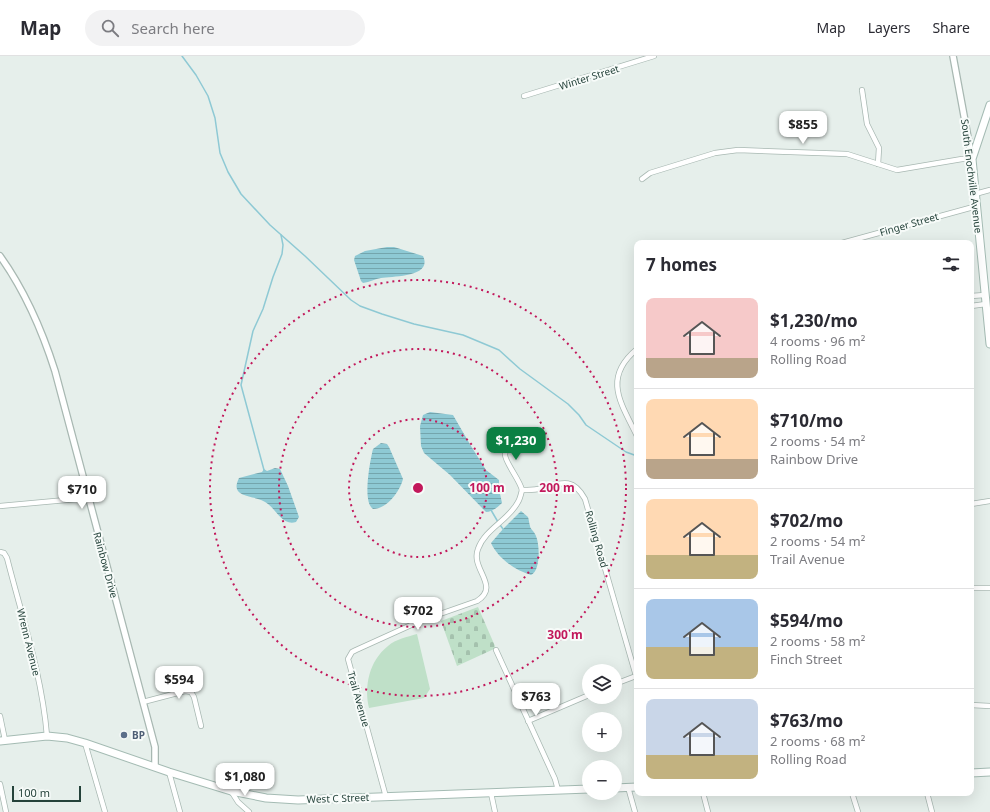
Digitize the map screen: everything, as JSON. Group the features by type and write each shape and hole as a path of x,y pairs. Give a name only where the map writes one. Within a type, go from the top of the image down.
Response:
{"main road":[{"path":"972,159 990,105"},
{"name":"South Enochville Avenue","path":"972,159 976,206 987,291 986,304 990,344"},
{"name":"West C Street","path":"2,740 47,736 66,738 231,791 266,798 298,800 582,789"},
{"path":"974,773 990,772"},
{"path":"622,787 634,787"}],"street":[{"name":"Winter Street","path":"524,96 654,56"},
{"name":"South Enochville Avenue","path":"953,56 972,159"},
{"path":"862,90 867,124 878,148 878,164"},
{"path":"642,179 650,173 715,153 738,150 812,154 847,154 897,170 962,159 972,159"},
{"path":"975,194 990,190"},
{"name":"Finger Street","path":"853,240 976,206"},
{"name":"Rainbow Drive","path":"0,256 2,263 29,304 47,344 155,748 155,767"},
{"path":"974,295 987,291"},
{"path":"974,306 986,304"},
{"path":"634,352 619,369 617,382 618,394 622,406 634,429"},
{"path":"522,490 520,482 507,461 505,454 508,447 515,443 535,440"},
{"name":"Rolling Road","path":"522,490 537,489 561,482 576,486 581,491 585,499 634,669"},
{"name":"Trail Avenue","path":"386,797 348,659 352,652 356,650 420,621 477,601 484,597 487,591 486,584 476,558 477,550 482,540 518,502 522,490"},
{"path":"0,506 88,498"},
{"path":"974,504 990,501"},
{"name":"Wrenn Avenue","path":"0,552 4,553 7,558 28,638 45,707 47,736"},
{"path":"974,588 990,588"},
{"path":"496,650 555,779 558,790"},
{"name":"Rolling Road","path":"622,681 634,677"},
{"path":"143,702 185,691 191,692 200,726"},
{"path":"528,721 582,698"},
{"path":"974,705 990,706"},
{"path":"0,716 2,740"},
{"path":"85,743 105,812"},
{"path":"169,772 180,812"},
{"path":"0,784 6,812"},
{"path":"628,787 635,812"},
{"path":"231,791 238,802 248,812"},
{"path":"491,793 495,812"},
{"path":"704,796 708,812"},
{"path":"853,796 858,812"},
{"path":"928,796 932,812"}],"green space":[{"path":"478,607 495,646 494,649 457,666 441,621"},
{"path":"417,634 430,689 424,698 369,708 367,691 368,683 372,666 376,659 394,642"}],"water":[{"path":"394,247 423,256 425,263 417,272 402,276 381,278 363,283 354,260 355,256 365,251"},
{"path":"430,412 453,415 486,470 499,480 502,503 495,509 486,512 450,475 424,453 421,446 420,426 423,415"},
{"path":"381,443 387,444 389,447 403,479 396,494 388,503 373,509 370,505 367,490 369,471 373,449"},
{"path":"275,468 280,469 288,486 299,517 296,522 287,522 268,504 245,496 237,490 239,478 262,472 264,469 267,471"},
{"path":"521,511 528,517 530,527 537,538 539,549 537,568 531,575 507,563 498,554 491,543"}],"waterway":[{"path":"182,56 196,75 208,96 215,118 220,153 228,172 241,194 270,225 351,300 360,306 382,314 414,324 463,335 499,350 520,369 568,404 586,425 626,452 634,455"},
{"path":"264,470 241,385 253,331 263,309 282,254 283,245 281,235"},
{"path":"491,510 503,529"}],"place":[{"name":"BP","path":"124,735"}]}
